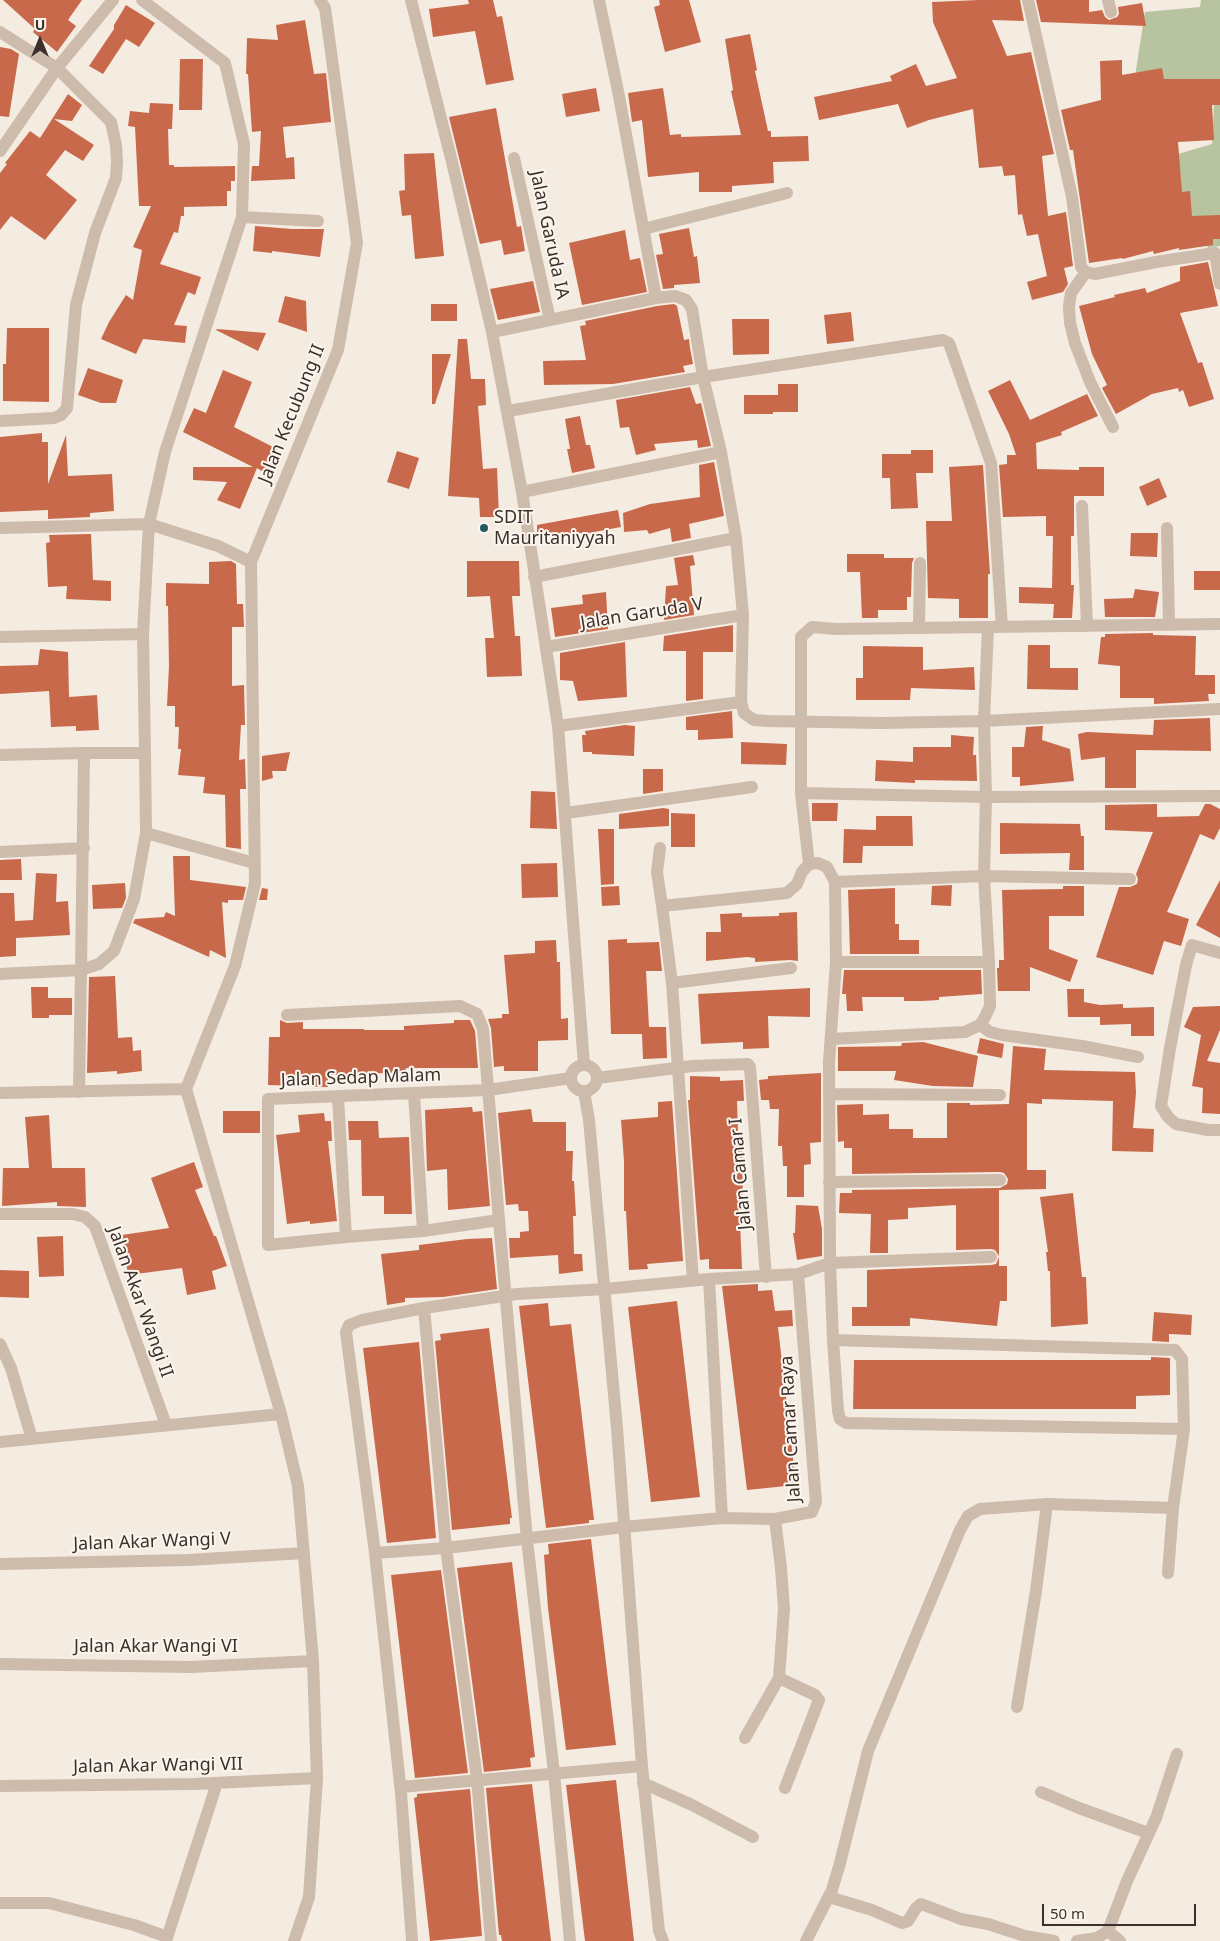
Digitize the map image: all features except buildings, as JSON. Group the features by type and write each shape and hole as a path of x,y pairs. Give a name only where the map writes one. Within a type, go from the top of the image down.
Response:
{"street":[{"path":"0,151 57,68 113,0"},
{"path":"0,974 81,970 99,964 114,951 134,899 146,833 143,634 149,524 165,452 242,217 244,144 224,63 142,0"},
{"name":"Jalan Kecubung II","path":"186,1089 235,966 256,883 254,863 251,562 338,350 357,243 325,8 320,0"},
{"path":"411,0 492,332 522,492 558,726 584,1065"},
{"path":"599,0 656,298"},
{"path":"1028,0 1072,197 1081,267 1086,272 1095,274 1217,252 1220,284"},
{"path":"0,32 57,68 111,122 116,145 116,178 95,233 76,305 67,408 61,415 54,418 0,421"},
{"name":"Jalan Garuda IA","path":"514,158 550,320"},
{"path":"643,229 787,194"},
{"path":"242,217 318,221"},
{"path":"1086,272 1071,293 1069,306 1070,324 1090,382 1113,427"},
{"path":"492,332 656,298 675,296 686,300 689,304 692,309 703,376 721,452 736,538 743,615 741,702 744,713 754,720 801,722 984,721 1219,709"},
{"path":"508,411 703,376 943,340 949,343 952,348 991,463 1002,627"},
{"path":"522,492 721,452"},
{"path":"1082,506 1087,626"},
{"path":"0,528 149,524 218,546 251,562"},
{"path":"1166,528 1169,625"},
{"path":"534,577 736,538"},
{"path":"919,628 920,563"},
{"name":"Jalan Garuda V","path":"546,647 743,615"},
{"path":"809,864 801,793 801,637 812,627 836,629 1220,624"},
{"path":"830,1039 965,1032 980,1025 990,1006 990,962 984,876 986,797 984,721 988,627"},
{"path":"0,637 143,634"},
{"path":"558,726 741,702"},
{"path":"80,1092 84,753"},
{"path":"0,755 145,753"},
{"path":"566,812 752,787"},
{"path":"801,793 986,797 1220,796"},
{"path":"146,833 254,863"},
{"path":"0,852 84,848"},
{"path":"660,848 657,872 672,983 693,1281"},
{"path":"662,906 787,893 797,884 802,872 809,864 818,862 828,867 835,882 836,962 830,1039 830,1263 833,1340 840,1419 846,1424 1184,1428"},
{"path":"835,882 984,876 1130,878"},
{"path":"1220,953 1192,945 1186,965 1170,1048 1161,1106 1168,1118 1176,1124 1208,1130 1220,1130"},
{"path":"836,962 990,962"},
{"path":"672,983 791,968"},
{"path":"287,1015 460,1006 478,1014 483,1029 527,1540 554,1773 570,1941"},
{"path":"980,1025 990,1032 1002,1035 1138,1056"},
{"name":"Jalan Camar I","path":"678,1068 742,1063 748,1064 750,1068 766,1278"},
{"path":"584,1065 590,1066 595,1071 597,1078 596,1084 591,1089 584,1091 578,1090 573,1085 571,1078 572,1072 577,1067 584,1065"},
{"path":"597,1078 678,1068"},
{"name":"Jalan Sedap Malam","path":"346,1237 268,1246 268,1099 488,1090 571,1078"},
{"path":"0,1092 186,1089 281,1414 298,1486 313,1661 317,1778 309,1897 294,1941"},
{"path":"584,1091 589,1120 605,1289 643,1782 659,1931 663,1941"},
{"path":"414,1094 423,1231"},
{"path":"830,1094 1000,1095"},
{"path":"338,1097 346,1237 423,1231 499,1220"},
{"path":"830,1182 1000,1180"},
{"name":"Jalan Akar Wangi II","path":"0,1214 73,1214 85,1217 95,1226 166,1425"},
{"path":"412,1941 400,1787 375,1553 346,1332 350,1325 362,1320 424,1308 506,1295 693,1281 766,1278 798,1274 830,1263 990,1257"},
{"name":"Jalan Camar Raya","path":"375,1553 527,1540 624,1527 722,1518 775,1519 812,1512 816,1502 798,1274"},
{"path":"709,1280 722,1518"},
{"path":"424,1308 446,1548 477,1779 491,1941"},
{"path":"833,1340 1175,1350 1182,1360 1184,1428 1173,1508 1168,1572"},
{"path":"0,1344 11,1368 32,1439"},
{"path":"0,1442 281,1414"},
{"path":"806,1941 829,1897 840,1863 868,1751 948,1559 968,1516 980,1508 1047,1504 1173,1508"},
{"path":"1017,1707 1036,1591 1047,1504"},
{"path":"745,1738 779,1678 784,1609 782,1568 775,1519"},
{"name":"Jalan Akar Wangi V","path":"0,1564 188,1560 304,1553"},
{"name":"Jalan Akar Wangi VI","path":"0,1664 191,1667 313,1661"},
{"path":"779,1678 807,1691 819,1700 785,1788"},
{"path":"1077,1941 1097,1938 1108,1931 1127,1881 1156,1818 1177,1754"},
{"path":"400,1787 642,1766"},
{"name":"Jalan Akar Wangi VII","path":"0,1786 217,1783 317,1778"},
{"path":"643,1782 753,1837"},
{"path":"0,1903 49,1903 105,1917 166,1939 217,1783"},
{"path":"1040,1792 1148,1833"},
{"path":"829,1897 872,1910 902,1923 908,1921 916,1908 921,1904 961,1919 988,1924 1025,1936 1054,1941"},
{"path":"1108,1931 1120,1941"}],"green space":[{"path":"1201,0 1220,0 1220,246 1208,248 1186,206 1151,162 1212,144 1215,83 1133,89 1145,12 1200,7"}],"place":[{"name":"SDIT Mauritaniyyah","path":"484,528"}]}
